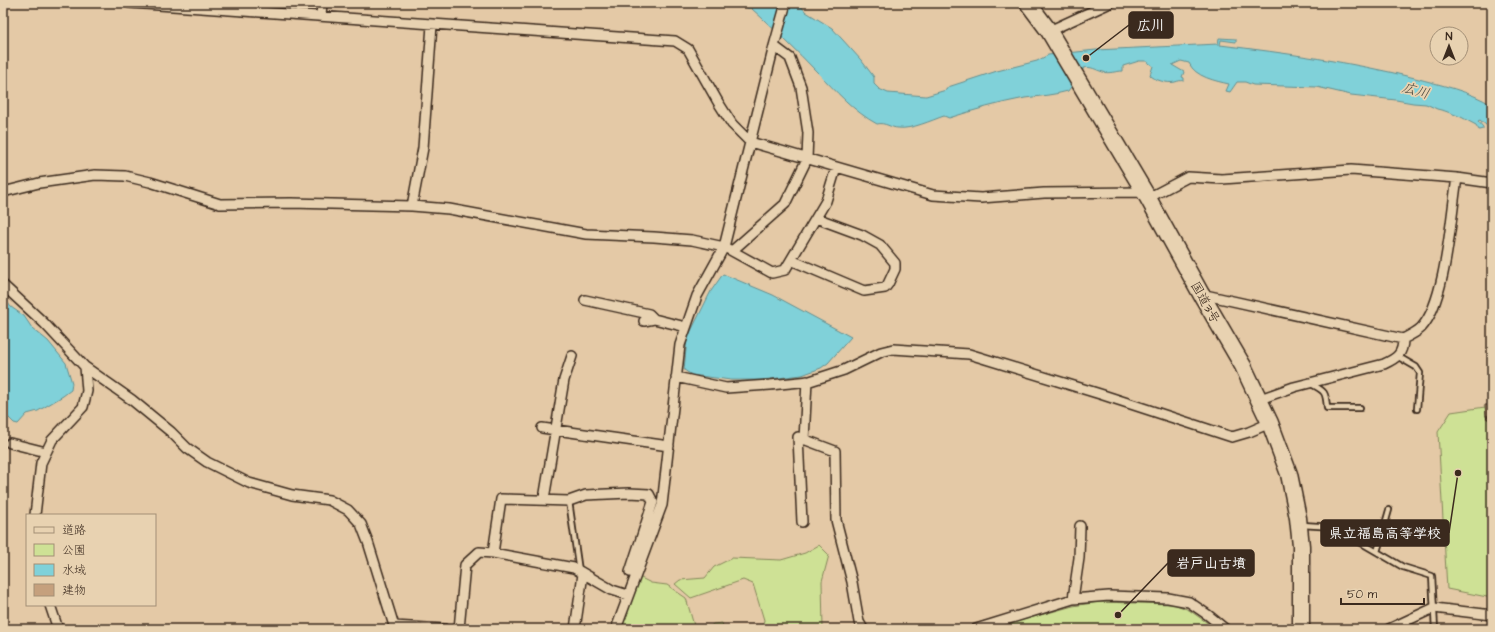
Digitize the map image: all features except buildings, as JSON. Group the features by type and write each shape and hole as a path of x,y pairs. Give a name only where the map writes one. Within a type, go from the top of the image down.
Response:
{"highway":[{"name":"国道3号","path":"1028,3 1050,31 1146,195 1243,366 1260,399 1289,474 1301,546 1301,629"}],"street":[{"path":"130,3 675,41 688,49 728,119 750,142 933,195 981,198 1044,193 1146,195 1188,177 1222,179 1351,170 1456,178 1492,183"},
{"path":"321,16 322,3"},
{"path":"728,249 750,142 786,3"},
{"path":"1050,31 1110,3"},
{"path":"412,206 423,148 432,25"},
{"path":"616,629 662,505 680,345 697,296 728,249 785,204 807,159 808,133 801,87 790,58 775,42"},
{"path":"3,192 39,183 95,175 125,176 150,182 220,204 291,203 412,206 449,210 586,234 654,236 692,240 728,249 772,273 785,270 826,201 836,168"},
{"path":"1201,294 1403,339 1421,328 1430,316 1443,276 1456,178"},
{"path":"791,260 864,291 884,288 888,284 895,263 880,245 862,235 816,218"},
{"path":"3,285 44,323 85,367 132,400 171,432 187,448 207,462 247,482 292,495 329,500 348,510 361,524 395,627 444,629"},
{"path":"585,300 649,314 654,319"},
{"path":"644,321 654,319 686,327"},
{"path":"1260,399 1294,387 1384,364 1396,358 1403,348 1403,339"},
{"path":"676,377 726,388 807,381 844,370 881,352 892,349 962,353 1100,394 1232,437 1270,423"},
{"path":"544,499 557,430 564,380 572,356"},
{"path":"35,514 41,463 52,440 83,406 87,390 85,367"},
{"path":"804,440 807,381"},
{"path":"542,428 669,446"},
{"path":"802,522 798,437 835,451 836,520 852,582 859,622 864,629"},
{"path":"10,443 46,452"},
{"path":"493,553 501,499 544,499 569,501 586,495 629,492 649,494 653,502 630,572 636,573"},
{"path":"1073,599 1079,558 1080,526"},
{"path":"459,629 465,565 479,552 493,553 574,568 612,590 628,595"},
{"path":"575,629 581,572"},
{"path":"976,629 1073,599 1109,596 1168,598 1188,602 1208,615 1225,629"},
{"path":"50,606 58,629"},
{"path":"1389,629 1434,608 1492,615"}],"lane":[{"path":"1397,356 1416,367 1420,372 1417,410"},
{"path":"1309,383 1323,390 1326,397 1327,408 1360,408"},
{"path":"569,501 581,572"},
{"path":"1377,552 1389,510"},
{"path":"1298,525 1334,527 1403,567 1432,576 1435,629"}],"green space":[{"path":"1492,406 1492,598 1447,589 1438,432 1451,412"},
{"path":"819,545 829,555 822,581 823,629 762,629 764,620 753,584 743,580 691,598 675,584 680,580 705,578 714,567 732,558 781,560 805,553"},
{"path":"639,577 651,583 667,585 686,598 695,629 621,629"},
{"path":"1099,602 1174,604 1189,610 1216,629 990,629 1073,606"},
{"path":"722,623 724,629 707,629 713,624"}],"water":[{"path":"741,3 798,3 806,12 832,28 874,77 874,84 879,89 888,93 926,96 997,71 1037,61 1048,55 1096,50 1218,44 1219,38 1236,39 1236,42 1221,40 1220,45 1367,67 1415,78 1464,92 1492,105 1492,130 1480,120 1478,121 1483,129 1479,130 1476,125 1461,117 1426,104 1351,95 1317,87 1253,85 1245,82 1237,82 1230,92 1226,91 1229,84 1206,78 1196,72 1189,63 1181,61 1172,65 1184,72 1182,77 1184,78 1184,81 1169,82 1161,81 1155,78 1150,75 1153,66 1146,61 1139,61 1123,66 1123,71 1110,73 1105,73 1091,68 1084,68 1068,91 1006,102 949,118 944,116 909,128 895,128 883,124 877,124 852,107 760,16 751,8 747,8"},
{"path":"723,274 773,295 851,337 828,363 821,368 802,375 762,380 731,380 692,375 684,370 687,339 711,291"},
{"path":"3,297 11,307 24,316 32,328 48,341 66,363 72,383 71,390 38,411 27,414 18,424 14,423 3,412"}],"place":[{"name":"広川","path":"1086,58"},
{"name":"県立福島高等学校","path":"1458,473"},
{"name":"岩戸山古墳","path":"1118,615"}]}
